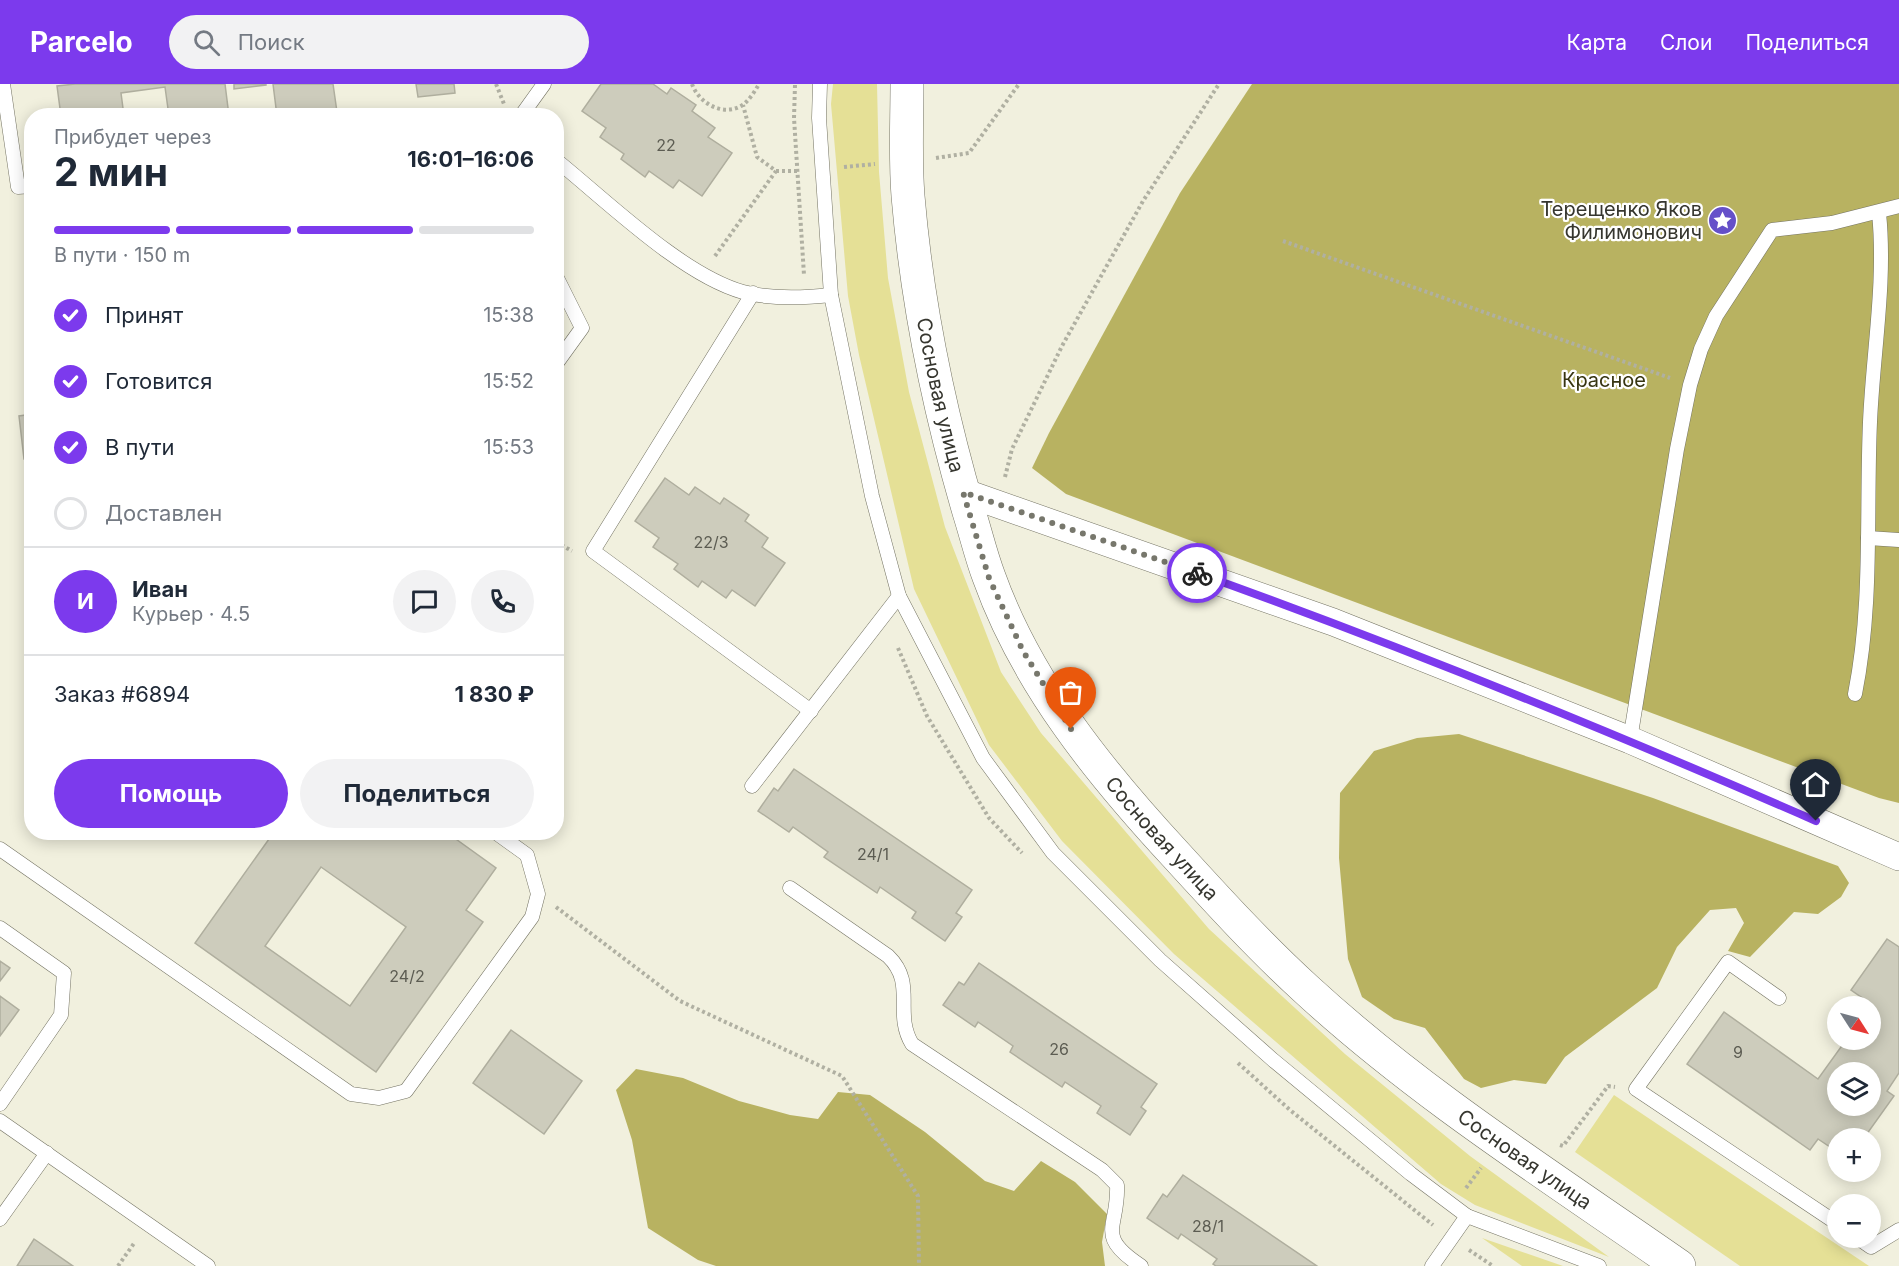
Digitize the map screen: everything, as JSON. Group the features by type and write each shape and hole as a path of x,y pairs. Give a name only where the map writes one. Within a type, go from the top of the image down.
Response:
{"street":[{"name":"Сосновая улица","path":"907,84 908,193 916,270 942,411 989,578 1023,651 1059,714 1143,820 1223,906 1307,990 1367,1040 1500,1141 1679,1266"},
{"path":"963,492 1333,622 1630,740 1899,857"}],"lane":[{"path":"3,84 18,187 24,187"},
{"path":"527,108 544,84"},
{"path":"820,84 819,118 831,295 872,496 899,596 983,758 1053,853 1160,960 1273,1060 1411,1174 1467,1216 1599,1266"},
{"path":"564,166 684,264 743,292 806,298 831,295"},
{"path":"1630,740 1677,449 1690,385 1701,349 1716,316 1772,230 1832,223 1879,213 1899,206"},
{"path":"1855,694 1864,648 1872,386 1883,252 1879,213"},
{"path":"564,292 582,328 564,353"},
{"path":"753,293 593,551 811,711"},
{"path":"1868,537 1899,540"},
{"path":"752,786 899,596"},
{"path":"0,849 351,1094 379,1098 406,1091 532,916 538,894 527,855 506,840"},
{"path":"790,888 899,966 903,979 903,1030 912,1044 1102,1170 1117,1185 1118,1200 1110,1226 1115,1246 1141,1266"},
{"path":"0,928 64,973 61,1015 0,1104"},
{"path":"1779,998 1728,962 1636,1089 1827,1217"},
{"path":"0,1120 208,1266"},
{"path":"0,1219 47,1153"},
{"path":"1432,1266 1467,1216"},
{"path":"1881,1241 1899,1230"}],"path":[{"path":"692,84 700,98 710,105 731,109 743,105 759,84"},
{"path":"795,84 794,118 806,298"},
{"path":"998,504 1012,449 1062,346 1143,201 1219,84"},
{"path":"743,105 757,157 776,171 797,171"},
{"path":"703,273 776,171"},
{"path":"1283,241 1690,385"},
{"path":"884,616 927,716 989,818 1028,859"},
{"path":"538,894 680,1001 842,1076 918,1197 919,1266"},
{"path":"1238,1062 1290,1110 1450,1238 1492,1266"},
{"path":"1563,1146 1608,1086"},
{"path":"118,1266 148,1224"}],"shaded area":[{"path":"833,84 877,84 879,172 888,278 909,392 945,527 1001,672 1041,733 1209,929 1345,1054 1470,1156 1609,1257 1475,1205 1441,1184 1174,954 1062,841 989,745 914,589 859,355 848,296 831,104"},
{"path":"1614,1095 1827,1238 1827,1248 1842,1248 1869,1266 1740,1266 1575,1152"},
{"path":"1482,1238 1563,1266 1522,1266"}],"green space":[{"name":"Красное","path":"1252,84 1899,84 1899,803 1879,798 1066,494 1032,468 1180,193"},
{"path":"1459,734 1653,798 1838,866 1849,883 1841,897 1818,914 1794,912 1750,957 1728,951 1744,923 1736,908 1710,910 1677,947 1657,988 1565,1057 1546,1084 1514,1080 1481,1088 1464,1079 1425,1028 1394,1019 1362,997 1348,959 1339,858 1340,793 1374,751 1417,738"},
{"path":"636,1069 683,1078 739,1101 790,1115 818,1119 838,1092 870,1095 925,1132 985,1181 1014,1191 1041,1161 1075,1182 1107,1214 1102,1242 1105,1266 716,1266 698,1260 648,1228 632,1140 616,1090"}],"building":[{"path":"225,84 228,108 168,108 165,87 121,93 123,108 60,108 57,86"},
{"path":"234,84 266,84 266,85 234,89"},
{"path":"273,84 333,84 336,108 276,108"},
{"path":"416,84 454,84 455,93 418,97"},
{"path":"601,84 653,84 667,94 671,88 696,105 692,111 715,128 708,137 732,153 702,196 679,180 673,188 649,171 645,177 621,159 624,154 600,137 606,128 582,111"},
{"path":"24,415 24,459 19,416"},
{"path":"665,478 689,495 695,487 720,504 724,498 749,515 745,521 768,538 762,547 785,563 755,606 732,590 726,598 702,581 698,587 674,569 678,564 653,547 659,538 635,521"},
{"path":"794,769 972,890 956,913 962,917 945,941 912,918 916,912 880,887 877,893 824,857 828,852 793,827 789,832 758,811 774,788 778,791"},
{"path":"268,840 457,840 496,868 466,910 483,922 376,1072 195,943","holes":["321,867 406,927 350,1006 265,946"]},
{"path":"1887,939 1899,947 1899,1073 1887,1091 1894,1096 1881,1114 1881,1062 1830,1062 1839,1050 1881,1050 1881,996 1860,996 1851,990"},
{"path":"0,961 10,968 0,981"},
{"path":"979,963 1157,1084 1141,1107 1146,1111 1130,1135 1097,1113 1101,1106 1065,1082 1062,1087 1010,1052 1013,1046 978,1022 975,1027 943,1005 959,982 964,985"},
{"path":"0,996 19,1010 0,1036"},
{"path":"1724,1012 1818,1079 1827,1066 1827,1116 1880,1116 1871,1128 1827,1128 1827,1145 1818,1139 1810,1150 1687,1064"},
{"path":"511,1030 582,1081 544,1134 473,1083"},
{"path":"1183,1175 1317,1266 1216,1266 1213,1264 1217,1259 1181,1234 1178,1239 1147,1218 1163,1194 1167,1197"},
{"path":"34,1239 73,1266 17,1266"}],"way so far":[{"path":"1071,729 1059,714 1023,651 989,578 963,492 1197,573"}],"place":[{"name":"Терещенко Яков Филимонович","path":"1723,221"}],"route":[{"path":"1197,573 1333,622 1630,740 1816,821"}]}
